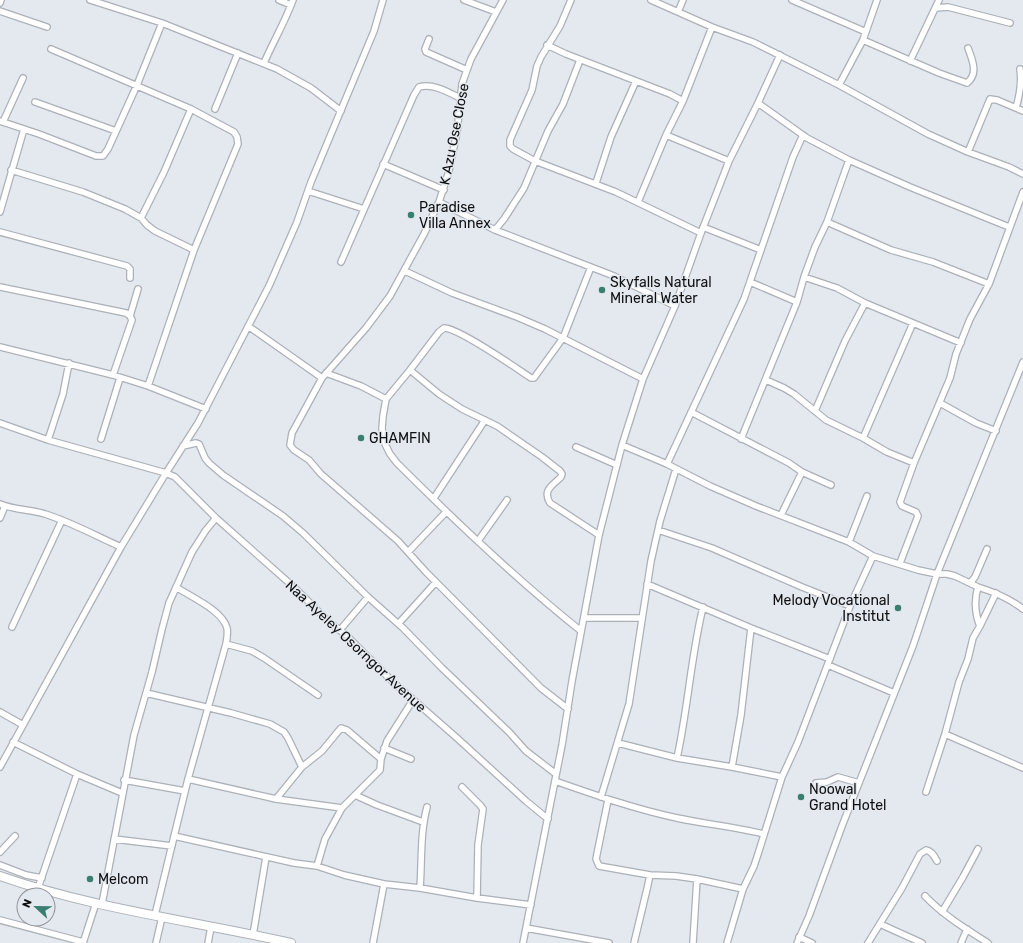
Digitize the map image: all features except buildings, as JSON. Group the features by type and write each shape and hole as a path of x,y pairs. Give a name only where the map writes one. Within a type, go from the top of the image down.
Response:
{"street":[{"path":"90,0 104,2 264,63 311,88 341,111"},
{"path":"264,63 286,20 292,2 279,0"},
{"path":"0,767 121,547 206,409 248,326 279,264 297,222 308,191 374,31 384,0"},
{"path":"464,0 496,12"},
{"name":"K Azu Ose Close","path":"408,552 398,541 321,474 308,460 291,448 290,439 326,372 379,311 390,296 405,271 439,202 444,190 457,132 462,84 467,70 503,0"},
{"path":"571,0 560,26 547,45 539,62 532,90 510,140 510,146 535,161 596,183 701,233"},
{"path":"651,0 712,28 753,42 839,85 928,134 1023,174"},
{"path":"678,12 683,0"},
{"path":"792,0 866,32"},
{"path":"839,85 863,40 877,0"},
{"path":"910,61 939,0"},
{"path":"936,8 948,7 1010,23"},
{"path":"0,11 47,27"},
{"path":"23,78 1,122 99,157 103,156 108,149 137,85 162,23"},
{"path":"638,202 666,134 683,101 712,28"},
{"path":"429,39 426,52 467,70"},
{"path":"863,40 939,73 967,82 971,80 974,67 968,48"},
{"path":"547,45 580,60 670,94 683,101"},
{"path":"51,50 137,85 190,109 234,132 237,137 238,144 194,250 148,386"},
{"path":"215,109 238,53"},
{"path":"523,943 548,819 599,535 622,445 643,379 675,306 703,226 729,161 780,55"},
{"path":"495,230 508,214 524,188 548,131 563,104 580,60"},
{"path":"1016,108 1020,95 1020,69"},
{"path":"596,183 611,137 636,81"},
{"path":"341,262 383,164 419,86 426,85 438,88 460,98"},
{"path":"968,152 990,98 1023,110"},
{"path":"35,102 116,131"},
{"path":"758,103 803,135 849,160 910,187 1009,227"},
{"path":"141,218 164,172 190,109"},
{"path":"0,212 24,129"},
{"path":"666,134 729,161"},
{"path":"667,464 731,328 750,282 793,157 803,135"},
{"path":"741,439 797,302 804,277 815,247 827,222 849,160"},
{"path":"383,164 444,190"},
{"path":"11,170 83,192 125,209 141,218 155,231 194,250"},
{"path":"308,191 364,209"},
{"path":"900,563 918,516 916,512 902,506 900,502 914,463 950,378 956,354 970,319 989,284 1023,192"},
{"path":"439,202 495,230 591,266 675,306"},
{"path":"827,222 891,250 933,262 989,284"},
{"path":"703,226 760,250"},
{"path":"0,232 127,266 130,269 130,278"},
{"path":"581,631 540,598 478,542 397,463 385,444 382,423 386,399 439,332 444,328 451,329 532,378 538,373 563,338 591,266"},
{"path":"405,271 452,293 517,317 563,338 643,379"},
{"path":"804,277 837,288 865,303 961,344"},
{"path":"750,282 797,302"},
{"path":"0,287 126,313 130,316"},
{"path":"113,375 132,320 130,316 138,289"},
{"path":"815,411 845,341 865,303"},
{"path":"863,438 913,323"},
{"path":"248,326 322,378"},
{"path":"0,347 113,375 148,386 206,409"},
{"path":"812,943 798,940 809,916 845,817 913,646 937,574 1023,362"},
{"path":"48,440 63,394 69,363"},
{"path":"410,370 438,394 462,409 485,420 542,457 560,471 562,477 547,490 546,493 550,503 599,535"},
{"path":"326,372 361,386 386,399"},
{"path":"101,439 120,378"},
{"path":"766,380 784,388 826,420 863,438 887,452 914,463"},
{"path":"940,403 976,423 996,431"},
{"path":"691,412 831,486"},
{"path":"434,498 485,420"},
{"name":"Naa Ayeley Osorngor Avenue","path":"0,423 48,440 166,473 175,477 216,518 368,656 393,682 548,819"},
{"path":"183,446 196,442 199,444 205,458 209,463 223,475 266,504 292,524 368,597 399,623 446,672 509,732 526,751 556,774"},
{"path":"622,445 667,464 710,486 849,542 873,556 900,563 918,570 955,576 1013,601 1023,609"},
{"path":"576,447 617,465"},
{"path":"601,797 629,704 647,584 658,530 676,469"},
{"path":"781,515 802,472"},
{"path":"849,542 867,496"},
{"path":"478,542 506,500"},
{"path":"0,518 2,505 33,510 62,520 121,547"},
{"path":"446,512 408,552 418,564 541,688 568,709"},
{"path":"0,920 83,943 99,903 114,839 124,780 134,735 169,603 198,541 216,518"},
{"path":"12,627 62,520"},
{"path":"658,530 712,548 850,606"},
{"path":"970,582 975,577 987,549"},
{"path":"727,943 743,888 754,866 782,777 798,742 850,606 873,556"},
{"path":"399,623 436,582"},
{"path":"647,584 829,662 894,693"},
{"path":"156,943 158,916 174,836 207,708 226,644 227,628 223,621 206,605 176,587"},
{"path":"978,587 976,591 976,618 980,626"},
{"path":"926,792 945,734 959,682 968,659 973,638 996,593"},
{"path":"340,630 368,597"},
{"path":"677,758 684,722 694,650 703,607"},
{"path":"584,618 642,618"},
{"path":"732,767 741,715 751,628"},
{"path":"226,644 252,651 318,695"},
{"path":"146,693 231,713 270,724 284,732 302,767"},
{"path":"317,866 325,839 342,808 378,773 381,767 381,759 384,748 392,732 413,700"},
{"path":"0,712 23,725"},
{"path":"276,799 302,767 322,751 338,731 343,728 381,759"},
{"path":"945,734 1023,768"},
{"path":"13,742 77,774 122,793"},
{"path":"618,743 677,758 782,777"},
{"path":"384,748 411,759"},
{"path":"38,887 77,774"},
{"path":"816,783 826,782 838,778 859,783"},
{"path":"188,779 276,799 342,808"},
{"path":"124,780 185,791"},
{"path":"555,781 608,800 676,818 727,826 764,834"},
{"path":"462,787 483,809 478,845 477,898"},
{"path":"355,795 423,822"},
{"path":"608,800 596,855 596,862 599,866 650,876 676,876 743,888"},
{"path":"420,888 423,822 427,807"},
{"path":"0,852 15,836"},
{"path":"174,836 294,863 317,866 344,875 384,884 420,888 477,898 531,904"},
{"path":"114,839 172,846"},
{"path":"942,912 978,849"},
{"path":"868,943 920,854 928,850 937,861"},
{"path":"253,935 266,857"},
{"path":"0,865 26,875 42,878"},
{"path":"0,876 35,887"},
{"path":"634,943 650,876"},
{"path":"693,943 697,879"},
{"path":"373,943 384,884"},
{"path":"56,892 158,916 253,935 264,940 291,943"},
{"path":"925,896 942,912 988,943"},
{"path":"880,924 922,943"},
{"path":"208,943 211,927"},
{"path":"526,928 609,943"},
{"path":"961,943 967,930"}],"place":[{"name":"Paradise Villa Annex","path":"411,215"},
{"name":"Skyfalls Natural Mineral Water","path":"602,290"},
{"name":"GHAMFIN","path":"361,438"},
{"name":"Melody Vocational Institut","path":"898,608"},
{"name":"Noowal Grand Hotel","path":"801,797"},
{"name":"Melcom","path":"90,879"}]}
